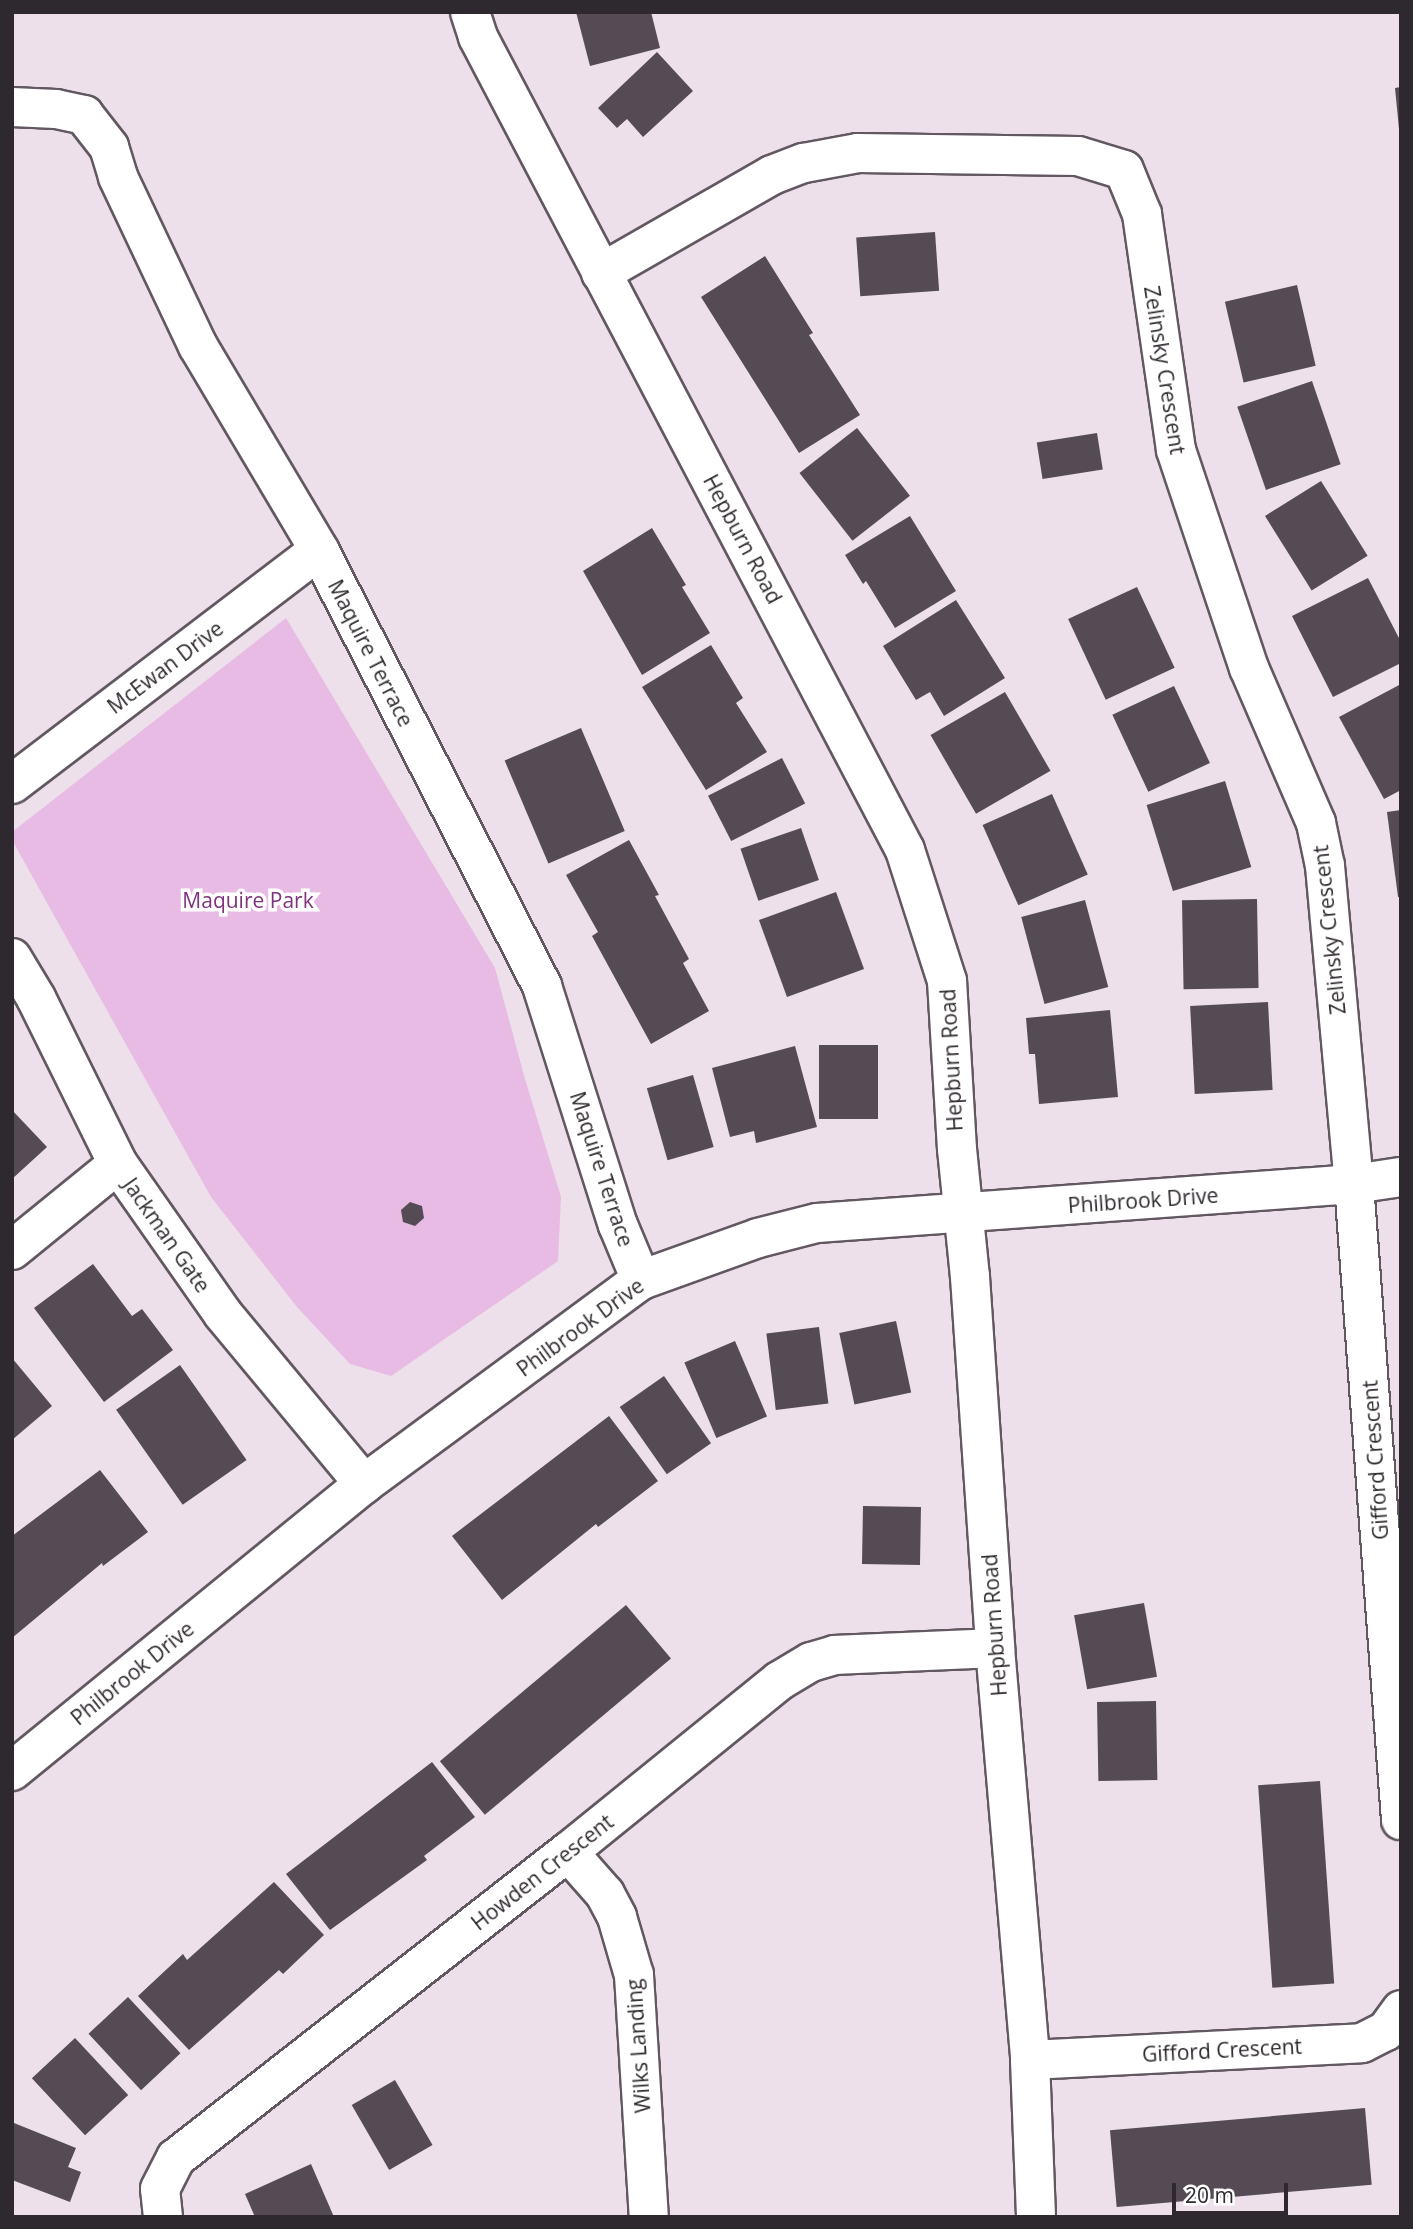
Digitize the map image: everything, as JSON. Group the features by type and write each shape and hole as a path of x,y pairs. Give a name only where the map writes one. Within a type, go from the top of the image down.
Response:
{"street":[{"name":"Hepburn Road","path":"470,12 478,37 905,850 947,981 995,1648 1030,2060 1036,2217"},
{"name":"Maquire Terrace","path":"12,107 56,109 84,115 109,147 118,177 198,346 318,550 542,986 618,1225 641,1280"},
{"name":"Zelinsky Crescent","path":"601,273 772,175 804,163 858,153 1078,156 1124,170 1142,214 1176,450 1249,668 1316,823 1325,866 1354,1184"},
{"name":"McEwan Drive","path":"12,783 318,550"},
{"name":"Jackman Gate","path":"12,958 36,998 118,1164 223,1314 364,1484"},
{"path":"12,1250 118,1164"},
{"name":"Philbrook Drive","path":"12,1771 364,1484 641,1280 758,1238 817,1223 1354,1184 1401,1177"},
{"name":"Gifford Crescent","path":"1354,1184 1401,1820"},
{"name":"Howden Crescent","path":"163,2217 160,2189 176,2158 568,1852 779,1681 811,1662 835,1655 995,1648"},
{"name":"Wilks Landing","path":"568,1852 606,1894 617,1917 634,1975 649,2217"},
{"name":"Gifford Crescent","path":"1030,2060 1363,2043 1386,2031 1401,2010"}],"green space":[{"name":"Maquire Park","path":"286,618 495,968 561,1197 558,1261 391,1376 350,1364 297,1307 211,1197 12,840 12,832"}],"building":[{"path":"576,12 651,12 660,48 590,66"},
{"path":"657,52 693,91 643,137 627,119 617,128 598,108"},
{"path":"1401,87 1401,129 1399,129 1395,88"},
{"path":"935,232 939,291 860,296 856,238"},
{"path":"765,256 813,333 809,335 860,415 799,453 701,297"},
{"path":"1297,285 1316,366 1244,383 1225,302"},
{"path":"1312,381 1341,464 1266,490 1237,407"},
{"path":"857,428 910,496 852,541 799,473"},
{"path":"1097,433 1103,470 1043,479 1037,443"},
{"path":"1321,481 1368,556 1312,591 1265,516"},
{"path":"910,516 956,591 895,628 866,581 863,584 845,555"},
{"path":"652,528 686,585 682,587 710,633 642,675 583,571"},
{"path":"1368,578 1401,642 1401,663 1333,697 1292,616"},
{"path":"1137,587 1175,668 1106,700 1068,619"},
{"path":"956,600 1005,678 944,716 930,692 916,700 883,646"},
{"path":"711,645 743,698 736,703 767,752 706,790 642,687"},
{"path":"1401,684 1401,790 1384,799 1339,717"},
{"path":"1174,686 1210,763 1148,792 1112,715"},
{"path":"1005,692 1050,771 976,814 931,735"},
{"path":"581,728 625,831 548,864 505,760"},
{"path":"782,758 805,803 731,841 708,796"},
{"path":"1225,781 1251,867 1173,891 1147,805"},
{"path":"1052,794 1088,874 1018,905 983,825"},
{"path":"1401,810 1401,897 1398,897 1387,812"},
{"path":"801,828 819,880 758,901 740,849"},
{"path":"629,840 689,959 683,963 709,1011 651,1044 592,936 598,932 566,875"},
{"path":"836,892 864,969 787,997 759,920"},
{"path":"1257,899 1259,988 1184,989 1182,900"},
{"path":"1085,900 1108,987 1045,1004 1021,917"},
{"path":"1268,1002 1273,1090 1195,1094 1190,1006"},
{"path":"1110,1010 1118,1097 1039,1104 1035,1054 1029,1054 1026,1018"},
{"path":"819,1045 878,1045 878,1119 819,1119"},
{"path":"795,1046 817,1127 756,1143 754,1131 730,1137 712,1068"},
{"path":"693,1075 714,1147 668,1160 647,1088"},
{"path":"12,1110 47,1147 12,1179"},
{"path":"410,1202 422,1206 424,1218 415,1226 403,1222 401,1210"},
{"path":"93,1264 132,1316 142,1309 173,1350 104,1402 34,1308"},
{"path":"896,1321 911,1392 854,1404 839,1333"},
{"path":"819,1327 828,1403 776,1410 766,1333"},
{"path":"735,1341 767,1416 716,1438 684,1362"},
{"path":"12,1358 52,1406 12,1440"},
{"path":"180,1365 247,1460 183,1505 116,1410"},
{"path":"664,1376 711,1443 667,1474 620,1407"},
{"path":"609,1416 658,1481 598,1527 596,1524 502,1600 452,1536"},
{"path":"100,1470 148,1532 103,1566 102,1563 12,1638 12,1536"},
{"path":"863,1506 921,1507 920,1565 862,1564"},
{"path":"1144,1603 1157,1677 1087,1689 1074,1615"},
{"path":"626,1605 671,1659 485,1815 440,1761"},
{"path":"1156,1701 1157,1780 1098,1781 1097,1702"},
{"path":"432,1762 475,1817 424,1856 427,1860 330,1930 286,1874"},
{"path":"1320,1781 1334,1984 1272,1988 1258,1785"},
{"path":"274,1882 324,1935 283,1974 279,1970 189,2050 138,1996 183,1954 187,1960"},
{"path":"128,1997 181,2053 141,2090 89,2034"},
{"path":"75,2038 128,2095 85,2135 32,2078"},
{"path":"395,2080 432,2145 389,2170 352,2105"},
{"path":"1365,2108 1372,2185 1117,2207 1110,2130"},
{"path":"14,2123 76,2148 68,2167 81,2172 70,2202 12,2180"},
{"path":"311,2164 334,2217 255,2217 245,2194"}]}
